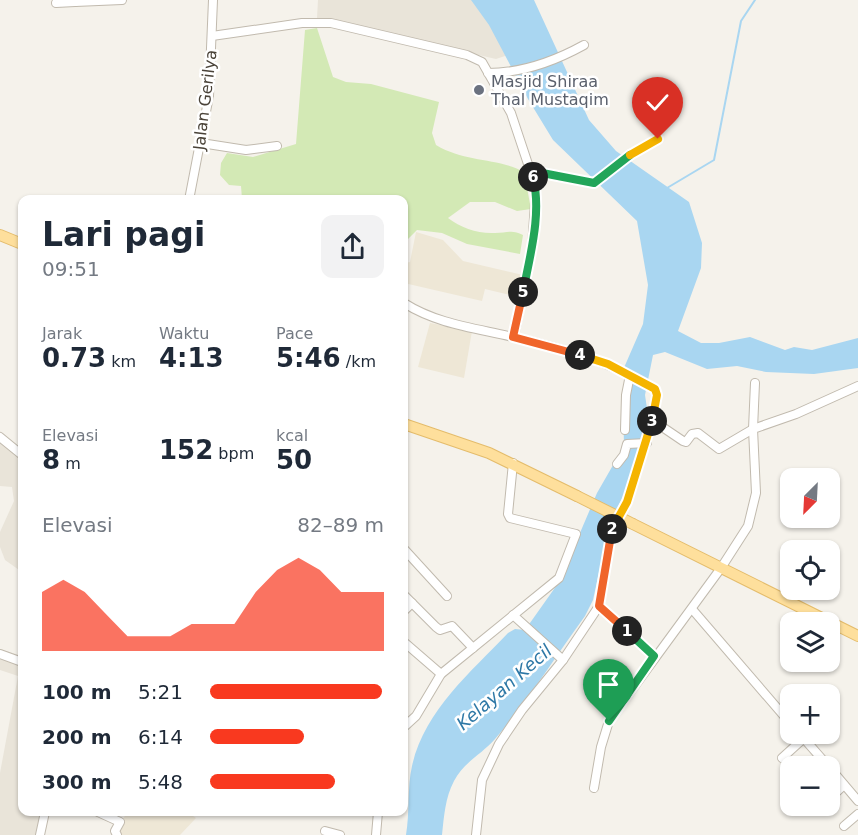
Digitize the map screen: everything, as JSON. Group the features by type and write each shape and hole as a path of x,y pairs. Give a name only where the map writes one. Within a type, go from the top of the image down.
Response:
{"main road":[{"path":"0,235 18,242"},
{"path":"0,242 18,249"},
{"path":"408,425 513,463 858,636"}],"street":[{"path":"56,3 122,0"},
{"name":"Jalan Gerilya","path":"190,195 209,96 213,0"},
{"path":"212,36 302,23 331,23 467,55 479,60 517,126 532,171 537,198 532,247 513,337"},
{"path":"488,73 515,70 556,59 584,45"},
{"path":"532,171 590,183 603,178 627,157 658,139"},
{"path":"201,143 246,150 277,146"},
{"path":"408,305 432,319 513,337 586,357 631,375 647,383 657,392 646,444 627,502 611,530 599,606 512,724 483,775 476,835"},
{"path":"625,430 626,395 631,375"},
{"path":"594,788 601,747 609,721 654,656 692,609 748,526 756,501 753,429 755,383"},
{"path":"652,420 683,441 686,442 692,434 698,433 719,449 753,429 816,406 858,386"},
{"path":"0,437 18,452"},
{"path":"617,464 624,455 627,444 646,444"},
{"path":"408,724 417,716 441,674 558,578 576,535 575,532 510,518 513,463"},
{"path":"408,553 447,596"},
{"path":"408,599 436,627 440,630 452,626 473,648"},
{"path":"408,607 412,603"},
{"path":"599,606 654,656"},
{"path":"692,609 780,711"},
{"path":"513,615 562,659"},
{"path":"408,645 441,674"},
{"path":"0,654 18,661"},
{"path":"784,756 795,744"},
{"path":"808,744 817,756"},
{"path":"840,781 858,801"},
{"path":"840,789 844,785"},
{"path":"844,826 858,814"},
{"path":"40,835 44,816"},
{"path":"107,816 120,822 115,831 117,835"},
{"path":"376,835 378,816"},
{"path":"325,831 340,835"}],"shaded area":[{"path":"318,0 487,0 508,55 496,59 317,18"},
{"path":"416,232 443,240 463,261 523,275 518,297 485,289 482,301 408,284 408,262 410,262"},
{"path":"430,323 472,331 464,378 418,367"},
{"path":"0,431 18,447 18,569 5,560 0,547 0,532 14,501 12,487 0,486"},
{"path":"0,649 18,655 18,676 0,670"},
{"path":"18,676 18,816 41,816 36,835 0,835 0,773"},
{"path":"125,816 193,816 196,818 180,835 115,835 112,833"}],"green space":[{"path":"317,28 333,77 346,82 371,84 439,102 432,133 436,145 458,155 503,164 524,172 531,209 517,211 495,202 470,202 448,218 458,225 476,231 512,232 523,235 520,254 467,244 442,233 417,230 408,239 408,195 242,195 241,186 229,185 220,175 221,163 227,153 253,157 296,144 305,30"}],"water":[{"name":"Kelayan Kecil","path":"471,0 534,0 589,120 616,151 689,202 702,243 701,268 678,331 701,343 719,343 750,337 785,350 794,347 812,350 858,338 858,368 814,374 766,372 737,366 707,369 665,352 653,355 645,395 649,422 633,475 609,526 593,600 585,616 507,724 490,744 458,774 447,801 442,835 406,835 412,766 427,728 451,694 508,633 515,629 525,630 559,582 597,493 624,446 623,400 627,380 623,370 643,324 648,285 637,221 553,140 528,99 489,25"}],"waterway":[{"path":"667,188 714,160 741,21 755,0"}],"place":[{"name":"Masjid Shiraa Thal Mustaqim","path":"479,90"}],"route":[{"path":"609,721 654,656 599,606 611,530 627,502 647,443 657,392 647,383 608,364 513,337 532,247 537,198 532,171 594,183 627,157 658,139"}]}
